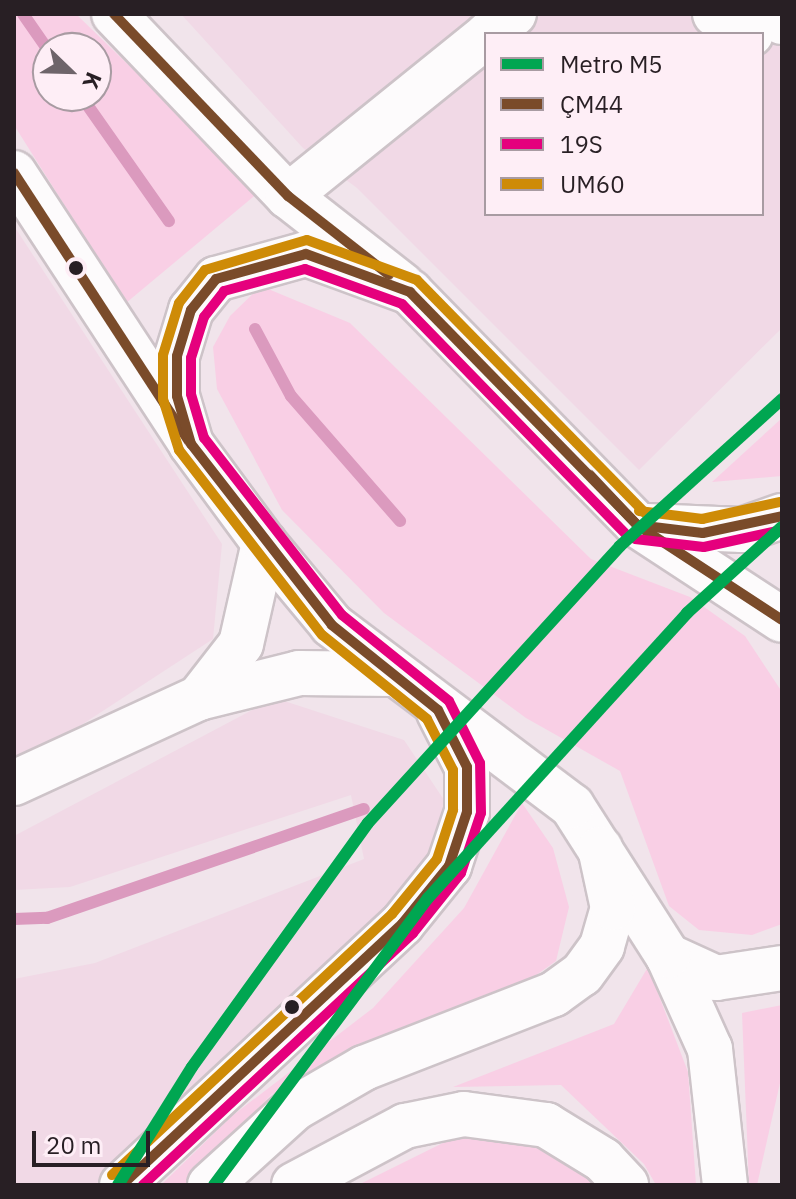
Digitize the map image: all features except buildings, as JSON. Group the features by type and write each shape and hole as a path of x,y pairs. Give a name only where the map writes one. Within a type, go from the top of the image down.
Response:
{"main road":[{"path":"114,14 288,196 410,292 637,525 782,620"},
{"path":"491,32 514,14"},
{"path":"715,14 747,32"},
{"path":"781,14 782,22"},
{"path":"288,196 484,37"},
{"path":"764,41 782,51"},
{"path":"14,173 191,444 264,543 332,625 438,710 523,765 572,806 668,956 710,1049 725,1185"},
{"path":"191,444 177,396 177,356 191,310 216,279 306,254 410,292"},
{"path":"637,525 703,533 782,516"},
{"path":"199,698 241,644 264,543"},
{"path":"14,783 199,698 299,673 393,674"},
{"path":"122,1185 402,924 449,866 467,812 467,767 438,710"},
{"path":"210,1185 295,1108 364,1068 554,994 582,974 602,946 613,908 600,848"},
{"path":"668,956 716,978 782,968"},
{"path":"294,1185 405,1126 464,1114 546,1125 603,1160 626,1185"}],"shaded area":[{"path":"14,14 76,14 95,32 32,32 32,112 112,112 112,49 259,192 126,303 14,125"},
{"path":"181,14 782,14 782,328 639,470 357,188 303,148"},
{"path":"14,226 222,544 213,639 14,769"},
{"path":"261,286 350,323 591,559 690,597 745,636 782,692 782,924 752,935 699,930 669,906 620,771 526,718 384,613 282,510 217,389 213,347 230,316"},
{"path":"782,418 782,476 712,482"},
{"path":"275,698 404,740 444,800 422,897 110,1185 14,1185 14,979 95,963 364,859 351,795 70,887 14,890 14,836"},
{"path":"522,803 553,848 569,907 556,961 501,1000 272,1094 185,1185 161,1185 232,1116 373,1008 464,908"},
{"path":"648,967 688,1072 696,1185 656,1185 644,1164 561,1085 453,1087 614,1024"},
{"path":"782,1005 782,1074 757,1185 749,1185 742,1013"},
{"path":"463,1133 541,1136 586,1169 595,1185 358,1185"}],"waterway":[{"path":"23,14 36,32"},
{"path":"92,112 169,221"},
{"path":"255,329 291,396 400,521"},
{"path":"14,919 47,918 364,809"}],"metro line":[{"name":"M5","path":"118,1185 192,1067 368,823 620,546 782,399"},
{"name":"M5","path":"214,1185 428,898 687,613 782,527"}],"transit line":[{"name":"ÇM44","path":"114,14 288,196 389,275"},
{"name":"ÇM44","path":"14,173 189,441"},
{"name":"UM60","path":"112,1175 392,914 437,859 453,810 453,770 427,719 322,635 179,450 163,399 163,355 179,303 205,270 307,240 417,280 647,515"},
{"name":"ÇM44","path":"122,1185 402,924 449,866 467,812 467,767 438,710 332,625 191,444 177,396 177,356 191,310 216,279 306,254 410,292 637,525"},
{"name":"19S","path":"143,1185 413,933 461,873 481,813 480,763 449,701 342,615 204,438 191,394 191,358 204,317 224,291 305,269 402,304 627,535"},
{"name":"ÇM44","path":"590,475 637,525 782,620"},
{"name":"UM60","path":"639,511 702,519 779,502"},
{"name":"ÇM44","path":"637,525 703,533 782,516"},
{"name":"19S","path":"635,539 704,547 782,530"}]}
